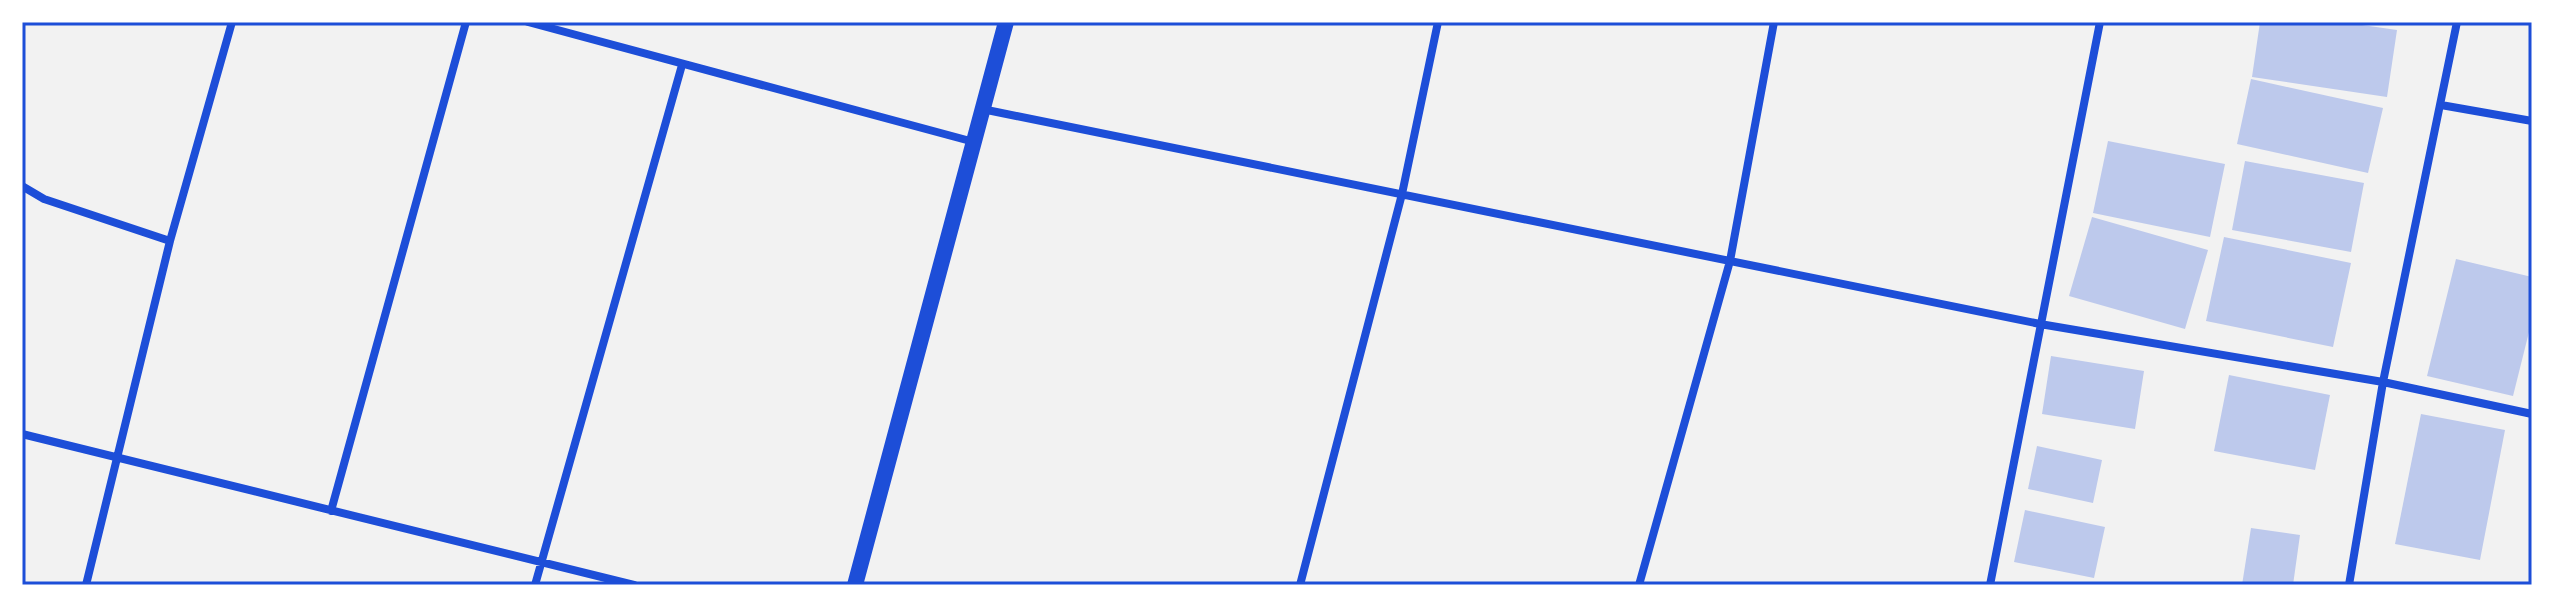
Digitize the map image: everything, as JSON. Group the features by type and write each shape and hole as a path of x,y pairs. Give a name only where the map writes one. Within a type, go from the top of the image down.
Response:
{"main road":[{"path":"855,585 1006,22"}],"street":[{"path":"86,585 170,241 232,22"},
{"path":"331,511 466,22"},
{"path":"528,22 974,142"},
{"path":"1300,585 1402,194 1438,22"},
{"path":"1639,585 1730,261 1774,22"},
{"path":"1990,585 2100,22"},
{"path":"2349,585 2383,382 2457,22"},
{"path":"535,585 682,65"},
{"path":"2441,105 2532,121"},
{"path":"981,109 2040,324 2383,382 2532,414"},
{"path":"22,186 44,199 170,241"},
{"path":"22,434 634,585"}],"building":[{"path":"2260,22 2341,22 2397,30 2387,97 2252,77"},
{"path":"2251,79 2383,108 2368,173 2237,144"},
{"path":"2108,141 2225,164 2210,237 2093,213"},
{"path":"2245,161 2364,183 2351,252 2232,230"},
{"path":"2092,217 2208,250 2185,329 2069,296"},
{"path":"2224,237 2351,263 2333,347 2206,321"},
{"path":"2456,259 2532,277 2532,320 2513,396 2427,376"},
{"path":"2051,356 2144,371 2135,429 2042,414"},
{"path":"2229,375 2330,395 2315,470 2214,451"},
{"path":"2421,414 2505,430 2480,560 2395,544"},
{"path":"2037,446 2102,460 2093,503 2028,489"},
{"path":"2025,510 2105,527 2094,578 2014,562"},
{"path":"2251,528 2300,535 2293,585 2242,585"}]}
